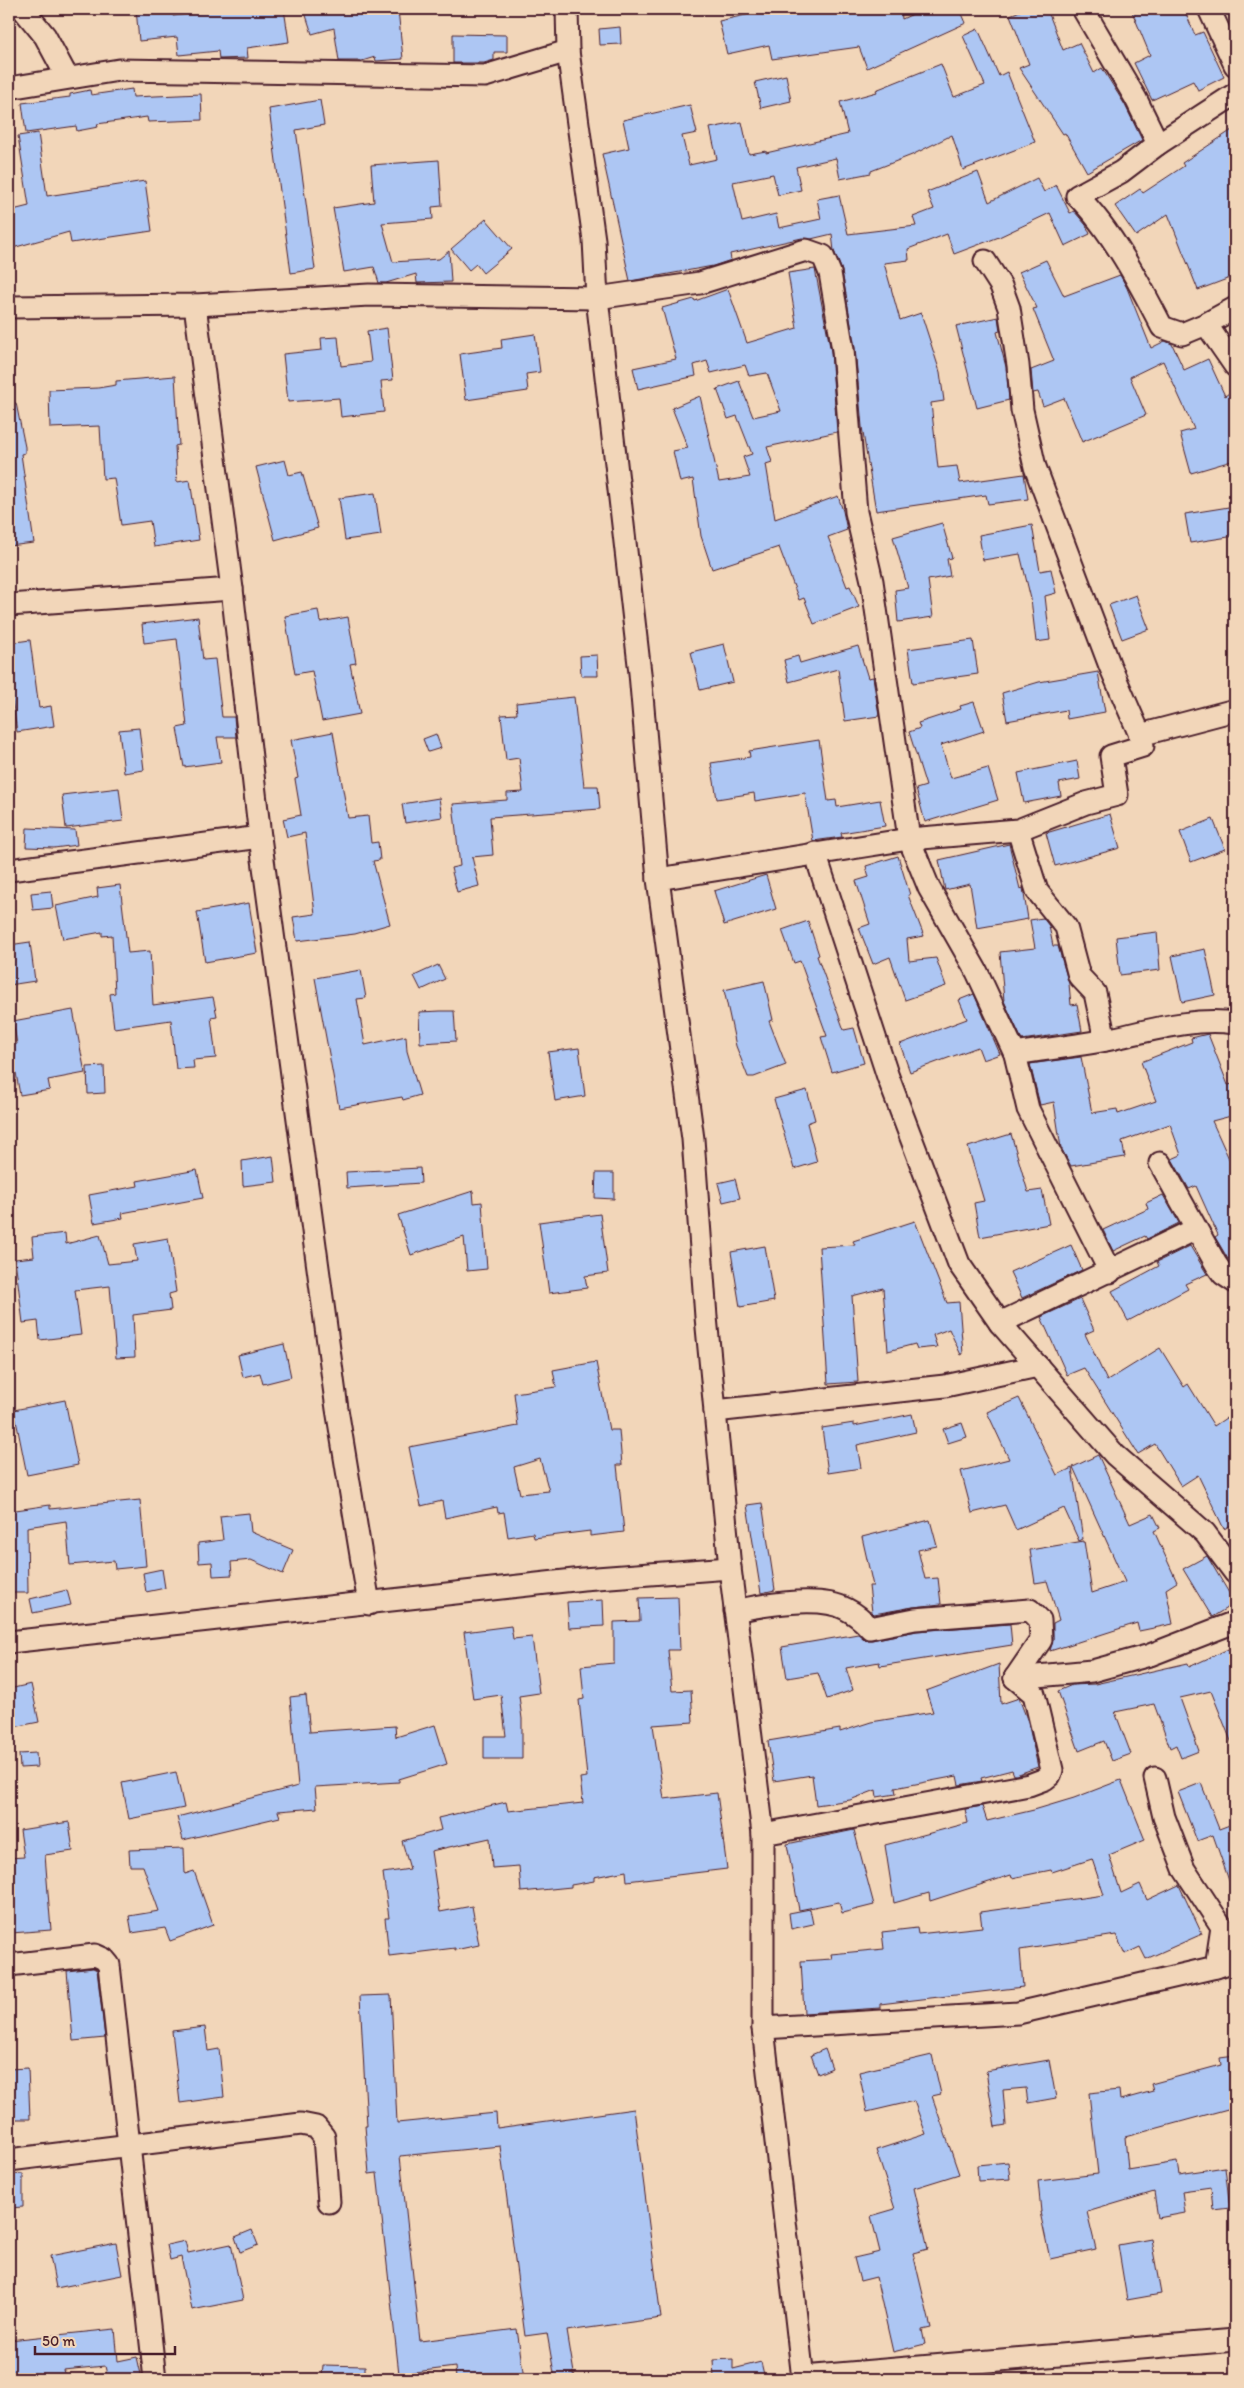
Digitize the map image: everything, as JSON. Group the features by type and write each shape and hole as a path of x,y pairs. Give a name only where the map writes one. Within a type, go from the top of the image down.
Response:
{"street":[{"path":"23,9 45,36 67,77"},
{"path":"567,9 568,52 594,240 597,298 640,673 658,878 693,1139 730,1568 763,1834 763,2028 803,2378 1235,2340"},
{"path":"1083,9 1136,99 1158,144"},
{"path":"1209,9 1235,65"},
{"path":"9,88 119,70 485,76 568,52"},
{"path":"1235,94 1158,144 1121,172 1077,196 1086,204 1128,264 1162,327 1182,334 1206,324 1235,308"},
{"path":"9,307 195,305 369,296 597,298 700,283 806,250 823,256 830,273 843,350 856,512 873,590 909,839 928,888 977,972 1015,1054 1028,1109 1110,1272"},
{"path":"658,878 909,839 1018,830 1086,803 1117,795 1112,756 1142,746 1140,735 1110,666 1035,467 1022,410 1010,308 1001,286 985,261"},
{"path":"195,305 232,589 260,837 337,1410 369,1604"},
{"path":"1206,324 1235,366"},
{"path":"9,605 232,589"},
{"path":"1140,735 1235,710"},
{"path":"1018,830 1037,891 1066,927 1079,976 1095,993 1105,1040"},
{"path":"9,870 260,837"},
{"path":"815,853 888,1077 959,1264 1000,1323 1115,1455 1205,1533 1235,1573"},
{"path":"1015,1054 1105,1040 1164,1026 1198,1022 1235,1023"},
{"path":"1160,1163 1223,1274 1235,1282"},
{"path":"1000,1323 1110,1272 1196,1229"},
{"path":"715,1411 945,1386 1038,1366"},
{"path":"9,1642 369,1604 583,1579 730,1568"},
{"path":"735,1611 781,1602 844,1607 859,1616 870,1628 915,1620 1030,1610 1040,1620 1041,1640 1015,1678"},
{"path":"1015,1678 1092,1670 1150,1655 1235,1622"},
{"path":"763,1834 954,1800 1029,1785 1045,1779 1052,1770 1034,1694 1015,1678"},
{"path":"763,2028 1018,2013 1226,1964 1222,1927 1184,1869 1164,1817 1156,1778"},
{"path":"9,1965 95,1955 104,1959 109,1965 155,2379"},
{"path":"9,2160 302,2124 316,2126 324,2137 329,2202"}],"building":[{"path":"136,9 173,9 173,16 213,11 213,9 284,9 289,42 247,48 248,58 219,59 218,51 179,55 177,37 139,41"},
{"path":"304,9 398,9 403,59 376,61 375,57 362,61 339,61 334,28 312,34"},
{"path":"772,9 901,9 902,19 924,9 960,9 966,23 867,68 859,47 772,59 769,45 727,54 719,21"},
{"path":"1025,9 1047,9 1063,50 1079,43 1094,73 1102,68 1125,105 1142,140 1087,172 1065,133 1063,134 1019,68 1029,64 1010,15"},
{"path":"1131,9 1184,9 1195,35 1203,32 1224,77 1198,90 1193,81 1152,100 1134,63 1150,55"},
{"path":"620,27 621,44 600,45 599,29"},
{"path":"978,29 999,76 1007,72 1035,142 963,170 952,135 912,155 871,171 871,173 840,179 836,158 796,167 801,190 778,195 773,174 733,182 742,222 776,214 779,228 821,219 817,199 839,195 848,234 916,226 913,217 934,209 927,192 978,172 989,202 1037,178 1044,192 1056,185 1070,213 1074,211 1086,225 1090,234 1065,246 1050,213 999,237 954,254 947,234 908,249 909,260 884,263 900,320 921,313 940,372 944,401 931,403 938,468 957,466 960,483 1024,474 1028,499 988,504 986,495 876,511 862,427 855,348 842,271 834,251 832,234 811,239 802,238 730,254 731,260 713,266 630,281 602,154 629,148 623,120 690,105 697,133 682,136 689,165 717,159 710,128 742,122 749,154 766,151 766,153 848,134 840,102 877,92 876,90 941,64 954,97 985,85 963,36"},
{"path":"453,34 507,35 507,52 494,52 494,60 484,63 453,63"},
{"path":"786,75 791,101 761,108 755,82"},
{"path":"132,89 133,97 201,94 202,120 148,122 147,117 97,124 98,127 77,131 76,126 26,133 22,103 70,97 70,94 90,90 91,95"},
{"path":"320,100 324,125 296,130 315,269 291,273 269,109"},
{"path":"1235,128 1235,276 1198,290 1168,214 1136,236 1115,206 1140,189 1143,193 1184,166 1182,163"},
{"path":"38,133 47,196 145,181 152,231 71,243 69,232 9,249 9,211 29,206 18,136"},
{"path":"439,160 442,206 432,207 433,219 382,223 393,262 439,259 449,251 451,282 417,283 416,274 386,283 379,283 374,267 344,272 333,208 374,202 371,165"},
{"path":"486,219 512,249 483,273 476,264 469,270 451,249"},
{"path":"1046,260 1064,296 1120,275 1151,348 1165,341 1172,344 1184,370 1208,359 1225,396 1235,389 1235,460 1191,473 1180,433 1194,429 1163,361 1130,377 1146,415 1082,442 1064,398 1043,406 1038,392 1033,393 1031,370 1054,361 1033,309 1037,308 1019,272"},
{"path":"815,269 831,352 837,432 767,447 772,462 766,464 775,519 838,496 843,511 847,530 828,537 847,587 850,586 859,607 814,624 804,598 799,600 779,547 712,569 701,536 693,479 680,482 673,451 688,448 672,408 700,396 719,482 750,477 743,457 752,454 737,416 728,419 717,389 739,381 753,417 781,411 767,373 749,376 745,365 711,373 707,361 694,365 696,376 638,389 633,368 676,359 662,308 694,299 695,301 728,289 747,343 797,328 788,273"},
{"path":"998,317 1000,331 997,332 1006,367 1009,400 977,408 956,326"},
{"path":"387,328 393,380 381,381 384,412 341,417 339,398 288,402 283,354 322,350 321,338 338,337 341,366 371,362 367,331"},
{"path":"535,334 540,372 526,374 528,391 466,400 460,354 502,348 501,339"},
{"path":"175,376 179,445 175,446 177,482 190,480 199,540 154,547 150,521 121,525 114,478 103,479 100,426 50,428 49,390 98,388 116,385 116,381"},
{"path":"9,403 16,403 25,447 25,453 21,454 34,543 9,546"},
{"path":"285,460 289,475 302,472 318,528 275,540 256,467"},
{"path":"375,493 381,535 345,540 339,498"},
{"path":"1235,506 1235,536 1190,543 1185,514"},
{"path":"942,523 952,558 947,559 950,576 928,580 933,617 898,622 895,590 908,588 893,537"},
{"path":"1032,525 1040,571 1051,569 1056,593 1045,596 1050,640 1036,642 1031,599 1020,554 983,560 979,535"},
{"path":"1136,595 1149,629 1122,639 1109,605"},
{"path":"318,610 320,622 348,617 356,663 350,664 360,714 322,721 312,671 295,674 285,616"},
{"path":"198,617 203,660 215,659 222,717 234,717 236,737 217,737 221,762 184,767 177,728 187,726 177,639 144,643 142,624"},
{"path":"30,640 39,708 51,706 54,726 17,732 12,698 9,698 9,643"},
{"path":"973,640 978,674 913,683 908,649"},
{"path":"724,644 733,682 700,690 691,652"},
{"path":"858,646 868,678 873,677 879,716 845,721 838,669 789,682 784,660 798,656 800,663"},
{"path":"597,655 598,676 581,676 580,656"},
{"path":"1098,672 1105,712 1067,719 1066,710 1007,721 1002,693 1039,682"},
{"path":"574,697 584,786 598,786 600,809 490,817 493,855 472,857 479,886 457,892 451,868 460,866 453,804 507,800 507,793 523,792 519,758 506,760 501,715 517,714 516,703"},
{"path":"974,702 984,731 941,745 951,778 988,768 998,800 925,822 916,789 926,786 909,732 920,728 918,723 961,709 960,706"},
{"path":"139,728 144,770 124,773 119,730"},
{"path":"333,732 348,818 368,816 371,843 378,842 380,860 373,861 390,924 355,934 297,941 293,917 315,914 305,833 287,837 283,819 301,815 295,779 298,778 291,740"},
{"path":"436,734 441,748 428,752 423,739"},
{"path":"819,740 828,801 836,800 837,807 880,800 885,826 841,833 842,837 813,841 805,793 755,801 754,793 717,799 711,763 750,757 749,751"},
{"path":"1077,761 1080,779 1059,783 1061,796 1024,803 1018,773"},
{"path":"119,788 123,821 66,828 62,795"},
{"path":"439,798 442,817 405,823 402,804"},
{"path":"1110,814 1120,848 1055,866 1046,833"},
{"path":"1213,819 1225,849 1191,862 1180,832"},
{"path":"27,828 75,830 77,845 54,848 26,847"},
{"path":"1009,844 1020,889 1023,888 1028,919 977,928 970,884 945,890 939,860"},
{"path":"898,856 910,895 908,895 924,936 907,939 909,961 936,958 946,986 905,1000 890,957 873,964 859,928 870,924 856,881 869,877 866,866"},
{"path":"766,875 776,909 724,925 714,891"},
{"path":"120,885 128,953 150,951 153,1005 213,997 217,1016 211,1017 216,1058 193,1060 194,1068 176,1069 171,1020 114,1028 110,994 115,993 112,935 102,936 102,932 63,939 56,906 98,897 97,888"},
{"path":"51,891 53,908 33,910 31,893"},
{"path":"249,903 257,953 205,962 197,912"},
{"path":"1043,918 1049,926 1053,946 1058,946 1069,984 1071,1005 1077,1004 1082,1031 1022,1040 1004,1001 1000,952 1035,948 1030,920"},
{"path":"808,921 819,955 817,956 844,1030 854,1028 864,1063 832,1072 821,1037 827,1036 800,961 794,963 782,930"},
{"path":"1157,932 1160,970 1120,975 1116,937"},
{"path":"30,942 35,981 9,985 9,945"},
{"path":"1205,949 1215,995 1182,1002 1172,956"},
{"path":"438,965 445,979 421,990 414,976"},
{"path":"361,970 366,998 357,999 365,1045 406,1036 407,1051 420,1095 403,1100 402,1097 339,1108 315,978"},
{"path":"764,981 773,1020 769,1021 786,1065 754,1077 748,1077 736,1046 724,990"},
{"path":"974,994 1000,1054 983,1060 978,1047 910,1072 900,1044 967,1019 959,1000"},
{"path":"73,1010 85,1073 48,1080 50,1090 20,1095 16,1073 9,1075 9,1045 17,1044 13,1021"},
{"path":"454,1011 456,1041 420,1043 419,1012"},
{"path":"1208,1034 1228,1085 1233,1084 1235,1094 1235,1115 1212,1121 1235,1172 1235,1256 1228,1259 1215,1237 1218,1235 1196,1186 1189,1189 1172,1159 1181,1155 1170,1124 1122,1141 1125,1157 1071,1166 1061,1148 1054,1102 1040,1105 1030,1064 1081,1057 1092,1113 1117,1109 1118,1114 1156,1101 1141,1062 1192,1042 1191,1038"},
{"path":"579,1048 585,1096 555,1101 548,1052"},
{"path":"104,1066 105,1093 88,1094 87,1067"},
{"path":"807,1090 815,1120 807,1123 817,1162 794,1169 774,1099"},
{"path":"1011,1134 1028,1192 1042,1190 1049,1224 980,1237 974,1203 984,1201 968,1147"},
{"path":"273,1156 276,1182 243,1186 242,1161"},
{"path":"420,1168 421,1183 347,1188 346,1172"},
{"path":"197,1170 203,1198 122,1213 123,1218 94,1223 89,1195 138,1186 137,1181"},
{"path":"596,1173 614,1173 614,1199 595,1198"},
{"path":"735,1179 740,1198 723,1202 718,1183"},
{"path":"473,1191 474,1203 482,1202 487,1269 467,1271 464,1237 411,1255 398,1215"},
{"path":"1163,1195 1179,1223 1147,1239 1145,1236 1113,1251 1103,1230 1148,1209 1146,1203"},
{"path":"600,1214 608,1273 585,1276 587,1288 549,1293 539,1222"},
{"path":"915,1221 947,1303 959,1302 963,1354 961,1355 949,1329 933,1335 937,1347 917,1349 915,1344 888,1351 883,1288 852,1296 858,1382 828,1384 819,1247 855,1245 853,1241"},
{"path":"65,1233 66,1244 100,1235 108,1264 137,1261 134,1244 168,1238 176,1292 169,1294 171,1310 133,1315 135,1357 116,1358 110,1286 75,1290 81,1335 40,1340 38,1321 23,1323 15,1259 34,1257 32,1237"},
{"path":"1071,1245 1082,1270 1022,1298 1010,1272"},
{"path":"765,1246 774,1301 740,1307 731,1252"},
{"path":"1190,1246 1207,1274 1185,1284 1188,1289 1128,1321 1112,1291 1159,1266 1157,1262"},
{"path":"1080,1299 1094,1330 1085,1334 1107,1381 1160,1348 1184,1387 1188,1384 1214,1426 1235,1412 1235,1523 1224,1529 1198,1475 1181,1486 1155,1444 1138,1454 1084,1368 1067,1375 1041,1317"},
{"path":"284,1344 291,1377 263,1384 260,1373 243,1377 238,1355"},
{"path":"596,1362 609,1430 619,1430 622,1465 617,1465 624,1532 590,1536 590,1531 534,1538 533,1533 508,1537 504,1512 498,1513 497,1507 445,1518 442,1501 421,1506 409,1447 518,1426 514,1393 556,1387 553,1370","holes":["540,1459 549,1491 520,1494 514,1467"]},
{"path":"1019,1398 1057,1475 1072,1468 1083,1539 1079,1541 1064,1508 1016,1530 1005,1505 972,1513 961,1471 1009,1459 987,1412"},
{"path":"65,1400 78,1465 27,1475 14,1410"},
{"path":"912,1414 916,1432 857,1445 861,1468 828,1473 822,1428 854,1423 854,1426"},
{"path":"962,1423 967,1437 948,1443 943,1429"},
{"path":"1098,1455 1130,1524 1153,1514 1160,1528 1154,1531 1177,1582 1166,1589 1173,1624 1139,1631 1137,1623 1050,1651 1053,1639 1053,1623 1059,1620 1047,1581 1035,1583 1030,1550 1084,1541 1092,1593 1125,1582 1073,1467"},
{"path":"140,1500 146,1566 115,1569 114,1561 70,1565 66,1521 27,1527 28,1593 11,1593 9,1511 50,1505 50,1509"},
{"path":"762,1503 775,1590 761,1593 747,1505"},
{"path":"249,1513 251,1532 293,1550 283,1574 251,1560 231,1562 232,1575 213,1576 212,1562 199,1563 198,1543 223,1540 220,1516"},
{"path":"930,1520 937,1546 918,1550 925,1579 938,1578 941,1604 874,1614 872,1612 869,1586 873,1586 862,1537"},
{"path":"1207,1556 1235,1603 1212,1617 1183,1569"},
{"path":"162,1569 165,1588 146,1592 143,1573"},
{"path":"67,1590 71,1605 33,1613 30,1599"},
{"path":"678,1597 680,1650 668,1650 672,1691 691,1690 693,1722 653,1725 664,1799 717,1793 727,1869 627,1881 626,1871 594,1877 594,1881 571,1885 571,1887 521,1892 519,1866 492,1868 490,1838 431,1851 440,1912 472,1906 479,1945 455,1950 455,1948 389,1956 385,1918 389,1918 383,1873 410,1869 402,1841 441,1830 438,1818 506,1802 508,1811 583,1803 580,1778 587,1777 579,1700 584,1699 581,1666 614,1663 614,1622 640,1621 639,1598"},
{"path":"603,1600 604,1626 569,1628 567,1602"},
{"path":"1010,1624 1012,1645 880,1666 879,1662 846,1668 853,1690 827,1699 818,1673 787,1678 782,1647 858,1634 866,1640 872,1640 917,1631"},
{"path":"511,1626 513,1639 532,1637 539,1693 519,1696 522,1719 522,1759 484,1759 484,1736 506,1736 501,1695 473,1699 464,1632"},
{"path":"1235,1646 1235,1751 1211,1691 1180,1698 1199,1751 1181,1758 1176,1745 1170,1748 1154,1704 1115,1712 1131,1754 1112,1761 1104,1741 1079,1751 1058,1691 1072,1685 1095,1684 1188,1663 1189,1667"},
{"path":"999,1664 1001,1704 1019,1698 1028,1722 1038,1767 1016,1775 1014,1775 1012,1770 981,1778 982,1781 959,1785 957,1776 895,1788 896,1794 877,1797 876,1790 850,1800 816,1805 812,1775 774,1781 768,1741 840,1729 840,1732 871,1722 933,1712 926,1691"},
{"path":"31,1684 39,1722 9,1728 9,1689"},
{"path":"306,1695 310,1732 395,1726 396,1737 435,1725 447,1764 399,1779 399,1782 315,1787 317,1808 278,1811 280,1817 183,1840 177,1817 298,1786 290,1697"},
{"path":"36,1753 37,1767 20,1768 19,1754"},
{"path":"176,1772 184,1808 129,1819 122,1783"},
{"path":"1121,1780 1145,1840 1109,1855 1121,1893 1140,1884 1147,1900 1179,1885 1202,1934 1146,1959 1140,1947 1125,1954 1116,1935 1020,1950 1023,1987 880,2004 880,2008 804,2013 801,1961 832,1959 831,1954 884,1949 882,1932 917,1928 918,1934 982,1927 980,1912 1104,1895 1092,1859 1052,1872 1051,1870 1012,1878 1011,1875 930,1901 929,1893 894,1903 885,1845 968,1823 965,1809 982,1806 987,1821 1074,1798"},
{"path":"1201,1783 1219,1829 1235,1823 1235,1892 1233,1892 1213,1835 1197,1841 1178,1792"},
{"path":"69,1822 73,1851 45,1855 51,1930 11,1933 9,1858 24,1857 20,1830"},
{"path":"854,1830 874,1905 842,1913 839,1902 799,1910 787,1844"},
{"path":"184,1848 185,1874 194,1871 213,1925 170,1941 165,1928 132,1933 129,1916 159,1911 143,1866 130,1866 129,1850"},
{"path":"810,1909 813,1924 791,1929 789,1913"},
{"path":"93,1968 97,1970 105,2038 73,2041 67,1971"},
{"path":"391,1995 397,2123 496,2113 497,2128 634,2109 661,2318 567,2331 575,2379 555,2379 547,2333 525,2336 500,2146 400,2156 420,2341 517,2329 524,2379 456,2379 455,2367 399,2374 377,2173 369,2174 365,2126 367,2126 360,1996"},
{"path":"205,2027 208,2051 219,2049 224,2097 180,2103 172,2031"},
{"path":"825,2049 832,2068 818,2074 811,2055"},
{"path":"932,2055 941,2094 932,2096 959,2174 914,2188 928,2249 913,2253 931,2328 922,2330 925,2344 893,2352 876,2277 860,2281 854,2258 880,2252 871,2216 895,2209 876,2150 926,2134 914,2101 867,2112 859,2072"},
{"path":"1235,2056 1235,2107 1125,2137 1128,2170 1177,2162 1179,2174 1225,2167 1230,2208 1213,2210 1211,2187 1182,2191 1185,2213 1158,2218 1154,2192 1087,2212 1096,2249 1050,2259 1040,2212 1038,2181 1098,2174 1089,2093 1119,2090 1120,2100 1153,2091 1151,2084 1221,2065 1220,2058"},
{"path":"1049,2060 1056,2098 1028,2103 1026,2088 1003,2090 1006,2125 995,2127 986,2071"},
{"path":"28,2068 30,2119 9,2119 9,2069"},
{"path":"1008,2162 1010,2179 978,2181 977,2165"},
{"path":"23,2174 23,2207 9,2208 9,2175"},
{"path":"252,2230 258,2245 240,2252 235,2237"},
{"path":"1151,2239 1161,2294 1127,2300 1118,2245"},
{"path":"185,2241 188,2253 231,2244 243,2300 192,2310 181,2257 170,2260 167,2245"},
{"path":"116,2243 122,2275 56,2288 50,2256"},
{"path":"115,2329 118,2361 137,2357 142,2379 108,2379 105,2366 63,2370 66,2379 9,2379 9,2340"},
{"path":"733,2359 733,2369 761,2362 765,2379 714,2379 713,2360"},
{"path":"323,2365 365,2366 365,2379 322,2379"}]}
